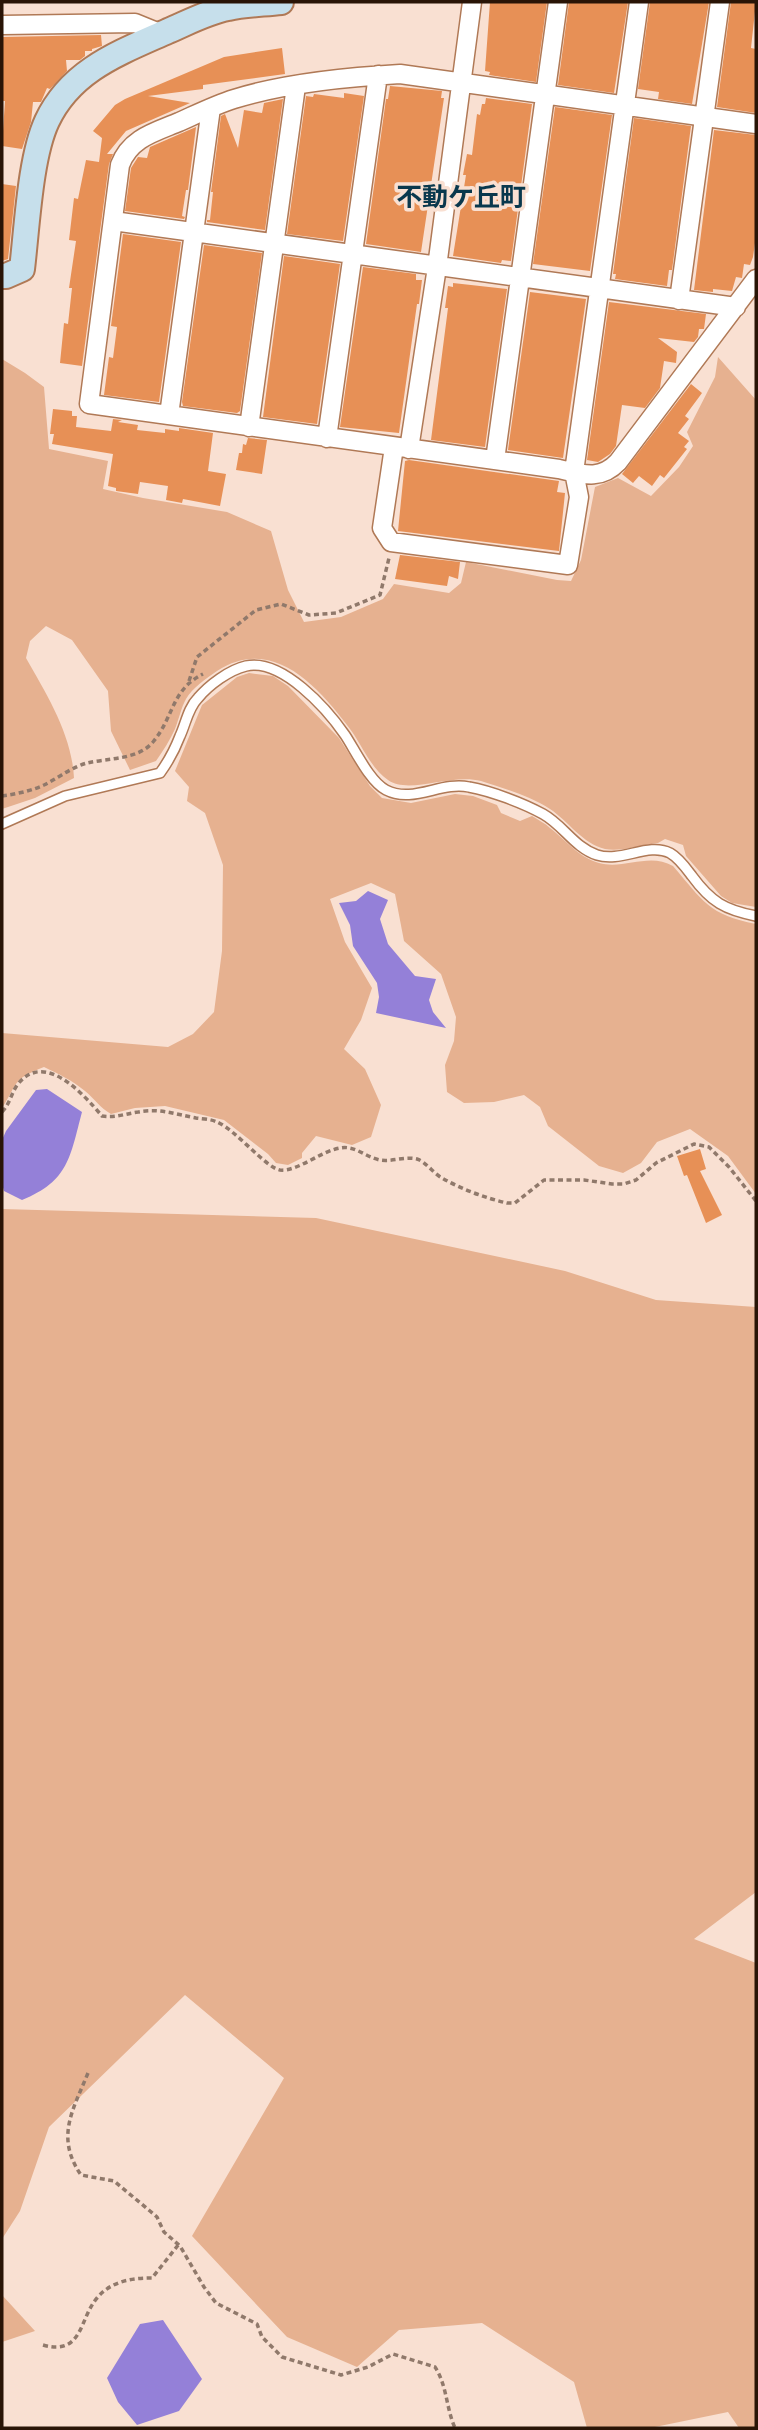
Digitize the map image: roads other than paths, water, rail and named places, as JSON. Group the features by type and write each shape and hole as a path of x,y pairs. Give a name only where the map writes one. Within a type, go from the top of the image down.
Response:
{"street":[{"path":"2,276 22,269 37,156 46,123 74,82 92,67 208,14 227,8 281,2"},
{"path":"471,2 437,267 402,448 382,528 391,542 568,565 579,497 574,472 639,2"},
{"path":"495,460 558,2"},
{"path":"679,300 720,2"},
{"path":"2,25 135,23 162,34"},
{"path":"756,124 400,74 259,92 211,108 132,144 120,165 89,404 495,460 590,476 611,470 756,279"},
{"path":"327,438 378,75"},
{"path":"249,427 296,86"},
{"path":"169,415 211,108"},
{"path":"113,221 736,307"}],"lane":[{"path":"2,824 65,796 160,773 180,737 196,699 229,674 245,666 261,666 279,671 296,683 331,717 373,779 387,791 410,795 454,786 470,787 544,814 586,849 601,857 613,858 653,850 668,852 685,866 718,905 756,916"}],"district":[{"name":"不動ケ丘町","path":"461,197"}]}
